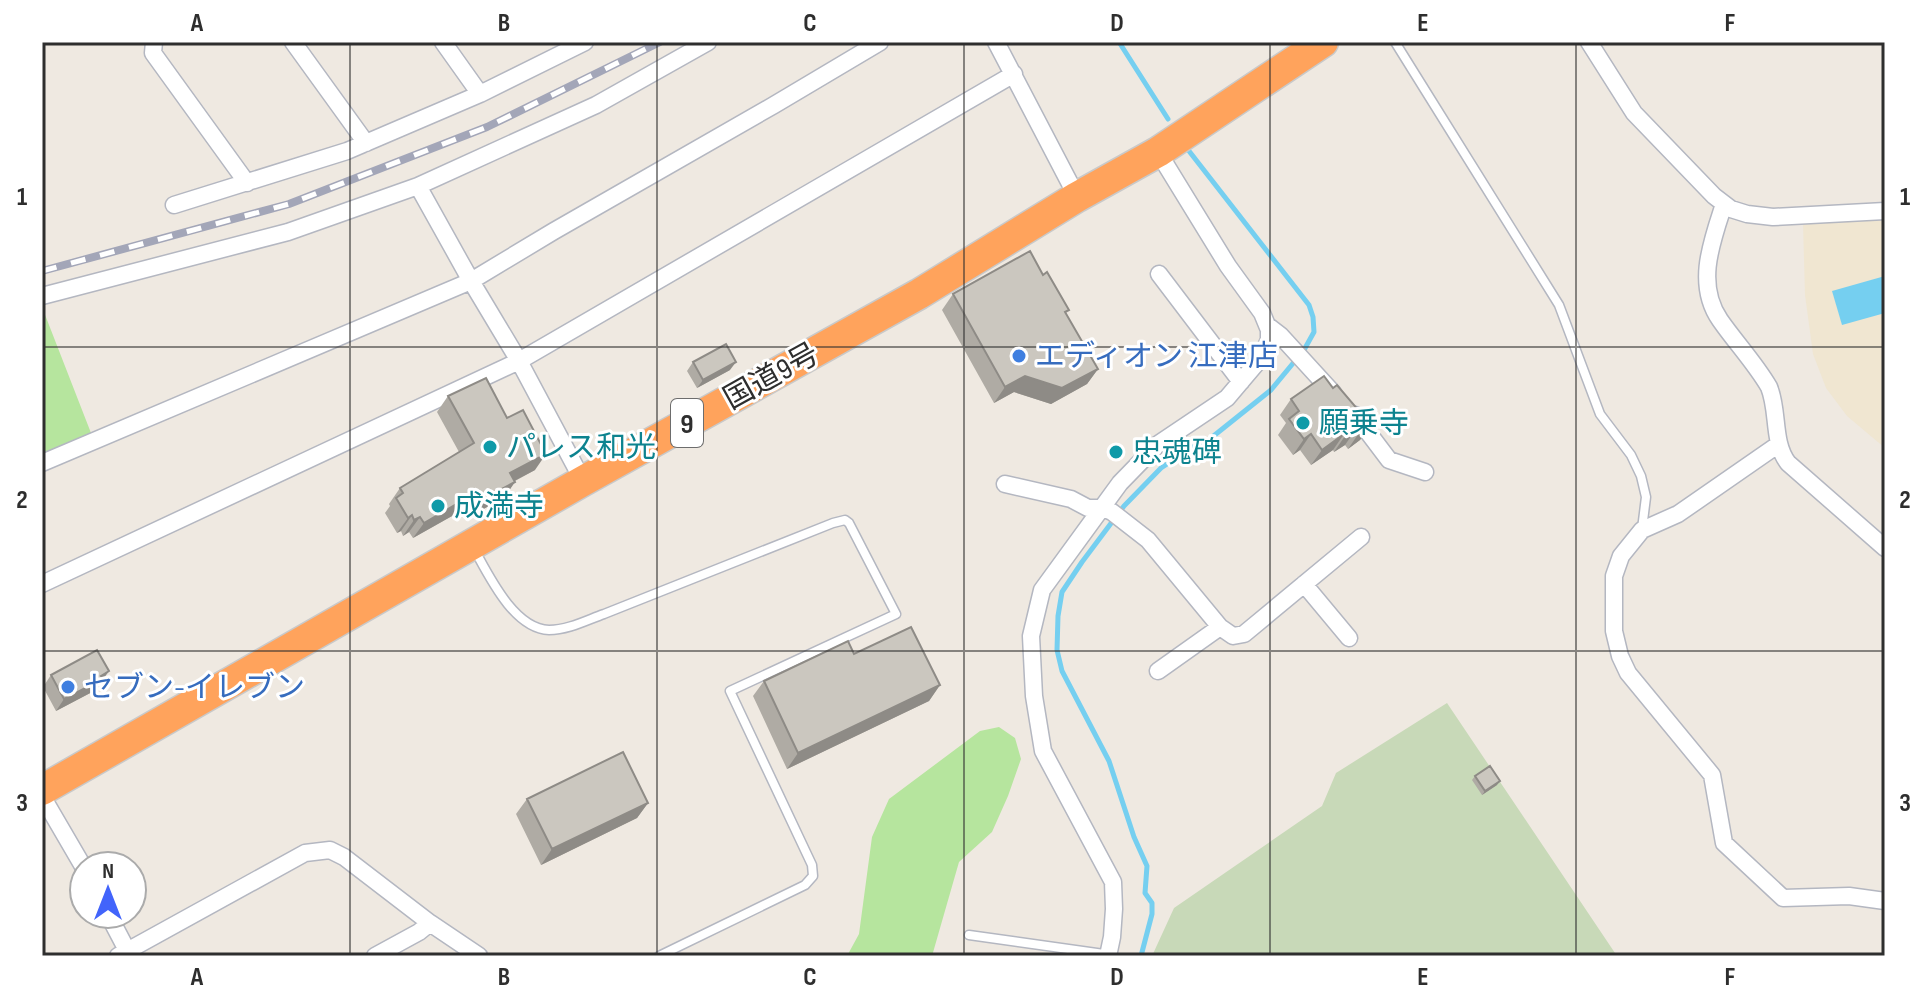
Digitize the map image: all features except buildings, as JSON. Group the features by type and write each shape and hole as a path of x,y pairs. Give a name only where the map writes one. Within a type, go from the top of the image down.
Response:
{"highway":[{"name":"国道9号","path":"42,790 583,481 919,294 1077,197 1158,152 1323,42"}],"street":[{"path":"154,42 153,53 247,183"},
{"path":"293,42 366,143"},
{"path":"443,42 480,94"},
{"path":"174,205 347,151 480,94 585,42"},
{"path":"42,296 288,232 418,186 596,105 708,42"},
{"path":"42,463 471,281 880,42"},
{"path":"996,42 1077,197"},
{"path":"1589,42 1634,113 1724,204 1738,212 1773,217 1885,211"},
{"path":"42,584 519,361 1014,74"},
{"path":"1110,955 1113,882 1043,751 1034,696 1031,636 1042,590 1112,513 1120,483 1157,445 1227,398 1260,359 1269,335 1262,313 1228,266 1158,152"},
{"path":"418,186 519,361 583,481"},
{"path":"1724,204 1709,251 1709,295 1719,318 1769,387 1783,457 1885,548"},
{"path":"1159,274 1241,382"},
{"path":"1267,325 1356,417 1389,460 1425,472"},
{"path":"1779,444 1678,514 1642,530 1621,556 1614,576 1614,631 1628,673 1712,775 1724,843 1783,898 1849,896 1885,901"},
{"path":"1005,484 1071,499 1088,508 1112,513 1148,540 1224,632 1233,636 1244,634 1361,537"},
{"path":"1304,584 1349,638"},
{"path":"1158,671 1220,627"},
{"path":"42,796 74,850"},
{"path":"115,930 125,954 305,853 330,850 344,857 479,956"},
{"path":"375,956 430,923"}],"lane":[{"path":"1395,42 1559,305 1600,414 1631,455 1641,476 1646,497 1642,530"},
{"path":"472,545 518,616 539,629 551,630 604,614 845,520 896,614 730,691 812,865 813,876 805,885 659,956"},
{"path":"969,935 1110,955"}],"shaded area":[{"path":"1885,203 1885,448 1847,416 1826,388 1813,354 1805,295 1803,224"}],"green space":[{"path":"42,307 91,433 42,454"},
{"path":"1447,703 1617,956 1152,956 1174,908 1322,806 1336,773"},
{"path":"999,727 1015,738 1021,759 992,832 959,862 932,956 847,956 859,934 872,837 889,799 980,731"}],"water":[{"path":"1885,276 1885,313 1842,325 1832,291"}],"waterway":[{"path":"1119,42 1168,119"},
{"path":"1141,956 1152,914 1152,903 1145,893 1147,866 1109,761 1062,671 1057,650 1062,592 1124,506 1161,468 1206,442 1271,390 1304,350 1314,332 1309,305 1189,151"}],"railway":[{"path":"42,271 289,204 487,127 660,42"}],"place":[{"name":"エディオン 江津店","path":"1019,356"},
{"name":"願乗寺","path":"1303,423"},
{"name":"パレス和光","path":"490,447"},
{"name":"忠魂碑","path":"1116,452"},
{"name":"成満寺","path":"438,506"},
{"name":"セブン-イレブン","path":"68,687"}]}
